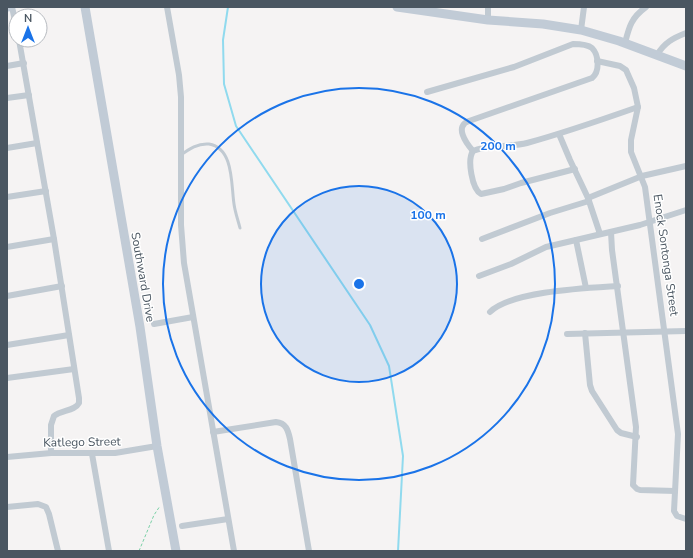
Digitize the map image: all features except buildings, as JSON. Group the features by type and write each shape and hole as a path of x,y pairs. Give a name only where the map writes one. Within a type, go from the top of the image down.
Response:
{"main road":[{"name":"Southward Drive","path":"85,7 140,327 157,446 176,551"},
{"path":"397,7 445,11 488,20 543,24 581,30 625,43 686,66"}],"street":[{"path":"167,7 181,96 181,225 184,262 234,551"},
{"path":"488,7 488,20"},
{"path":"581,30 584,7"},
{"path":"625,43 632,20 646,7"},
{"path":"657,55 661,48 669,40 686,33"},
{"path":"427,92 514,67 573,44 582,44 592,48 595,52 597,68 595,75 587,80 465,122 461,127 465,139 473,151"},
{"path":"21,48 62,286 79,403 75,408 54,416 51,424 51,453"},
{"name":"Enock Sontonga Street","path":"597,61 620,66 626,70 634,88 638,107 631,140 631,152 636,167 642,176 645,187 678,434 674,511 677,516 686,519"},
{"path":"7,66 24,63"},
{"path":"7,98 29,95"},
{"path":"574,169 481,194 477,192 471,174 470,155 473,151 479,149 516,145 559,134 638,107"},
{"path":"559,134 589,199 600,234"},
{"path":"7,148 37,143"},
{"path":"482,239 589,199 642,176 686,166"},
{"path":"7,197 46,191"},
{"path":"480,276 511,264 546,247 650,222 686,210"},
{"path":"611,232 612,250 636,421 634,487 640,490 674,492"},
{"path":"7,247 54,239"},
{"path":"576,240 586,288"},
{"path":"7,296 62,286"},
{"path":"490,312 499,306 523,298 549,292 618,286"},
{"path":"154,324 193,317"},
{"path":"568,334 686,331"},
{"path":"585,333 589,380 592,391 617,430 636,437"},
{"path":"7,345 69,335"},
{"path":"7,378 74,369"},
{"path":"213,432 276,422 281,422 284,424 290,439 309,551"},
{"name":"Katlego Street","path":"7,457 51,453 115,454 157,446"},
{"path":"92,454 109,551"},
{"path":"7,507 32,504 43,505 48,510 56,551"},
{"path":"182,526 228,519"}],"lane":[{"path":"181,156 189,148 202,144 216,145 224,152 228,162 234,204 240,228"}],"path":[{"path":"139,551 154,515 161,504 168,501"}],"waterway":[{"path":"228,7 223,40 224,84 236,126 370,325 389,366 403,456 398,551"}]}
